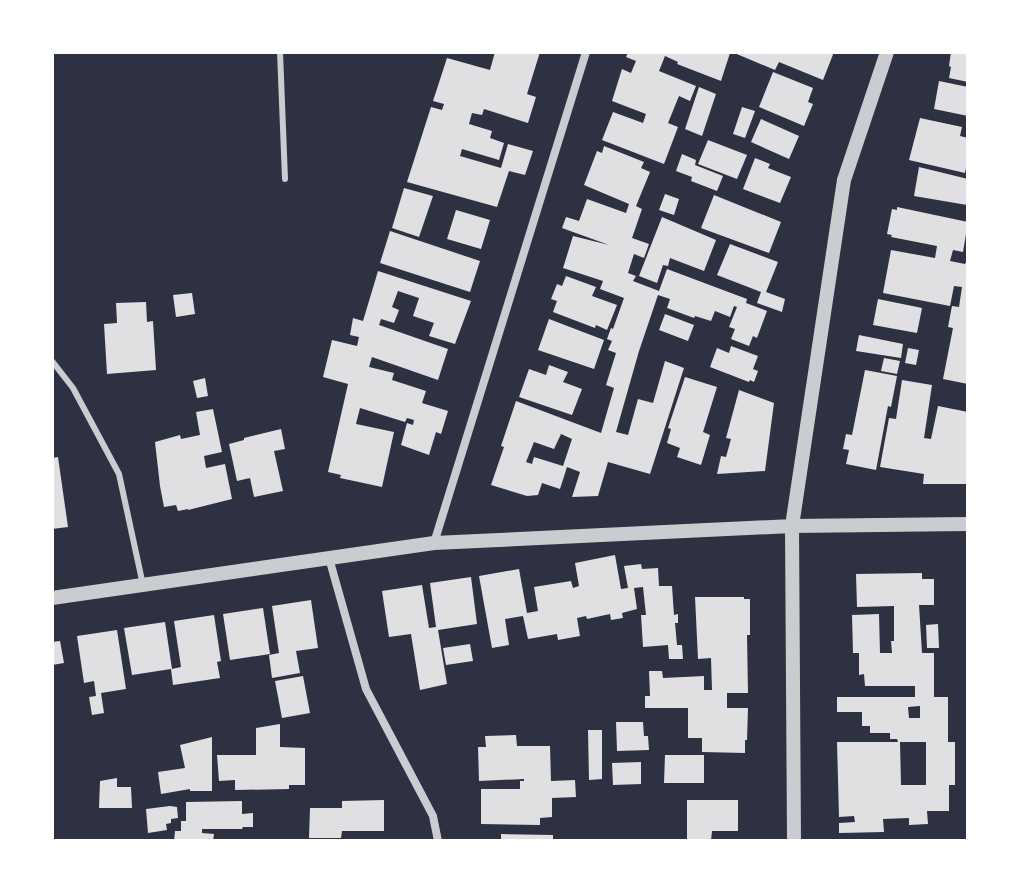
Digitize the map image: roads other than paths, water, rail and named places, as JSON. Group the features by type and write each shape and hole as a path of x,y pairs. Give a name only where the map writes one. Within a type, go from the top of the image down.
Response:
{"street":[{"path":"434,543 586,52"},
{"path":"794,841 792,526 844,180 887,52"},
{"path":"52,598 434,543 792,526 968,524"},
{"path":"329,558 366,689 433,816 438,841"}],"lane":[{"path":"280,52 285,179"},
{"path":"52,361 73,388 119,474 143,585"}]}
